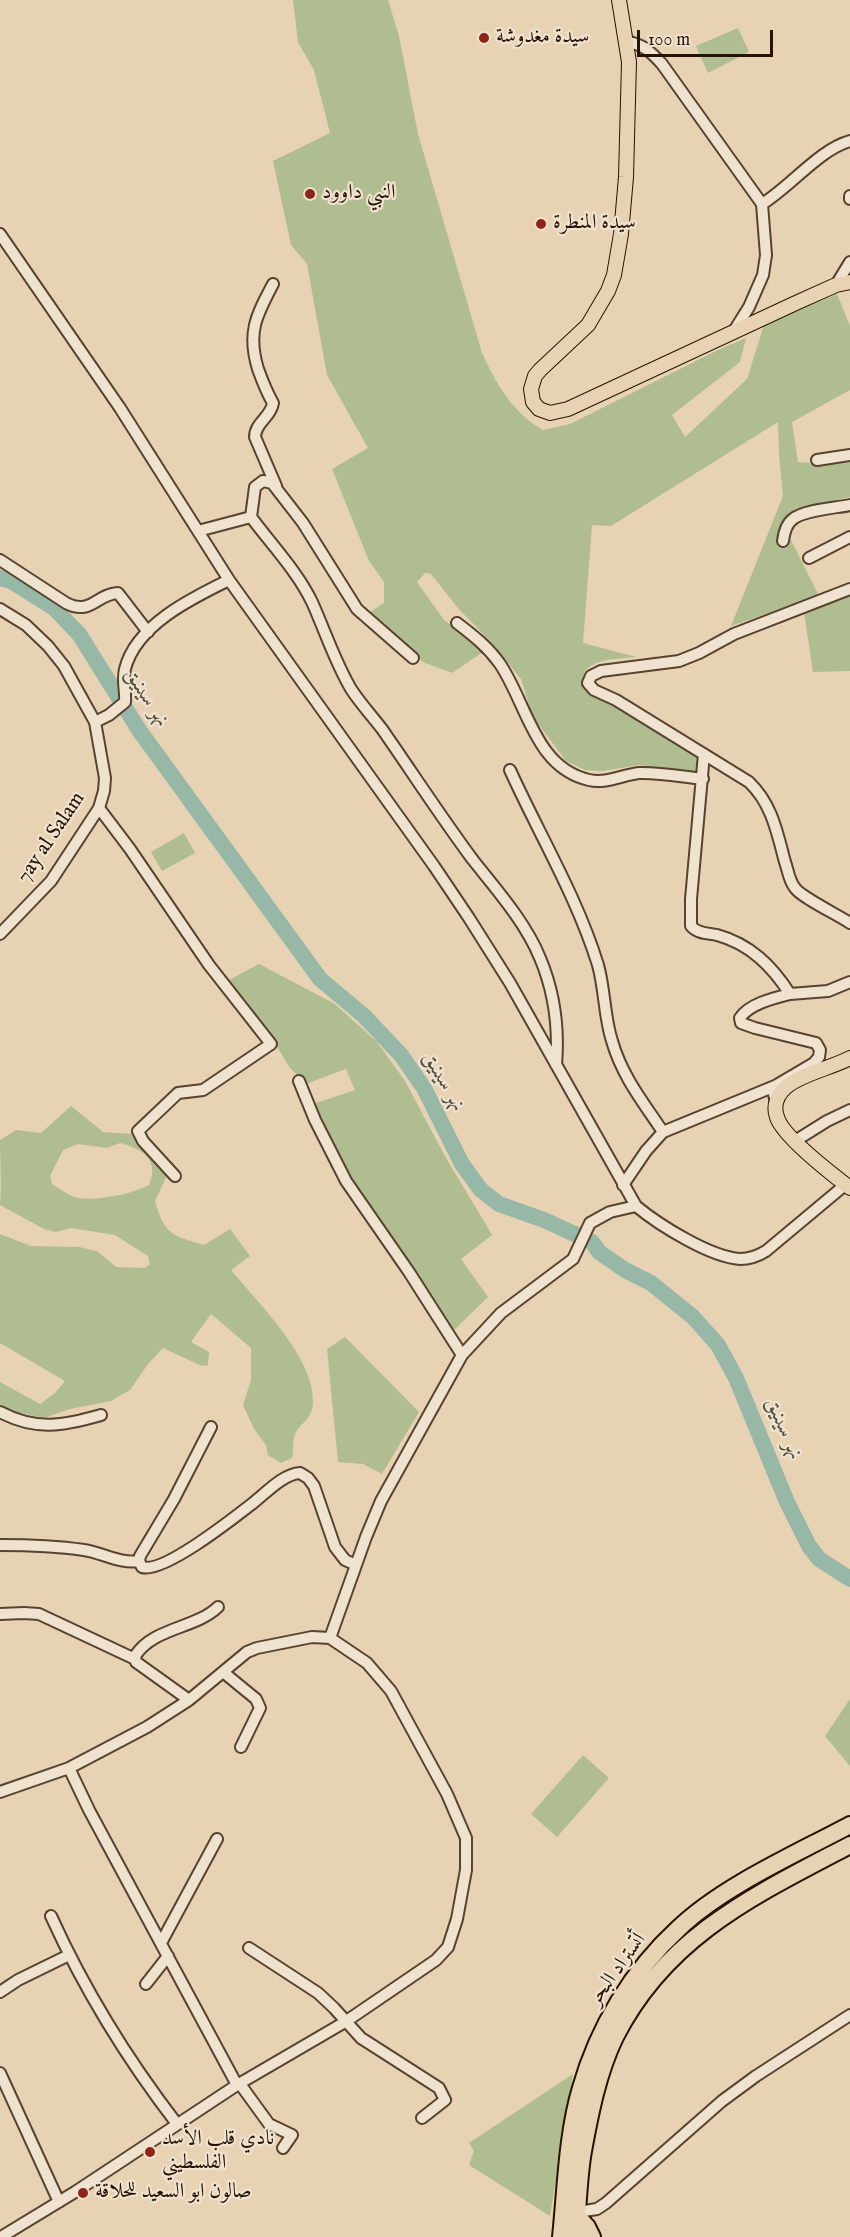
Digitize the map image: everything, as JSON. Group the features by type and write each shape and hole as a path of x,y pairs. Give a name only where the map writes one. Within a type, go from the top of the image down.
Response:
{"highway":[{"name":"أتستراد البحر","path":"561,2237 569,2154 580,2090 599,2036 624,1992 651,1957 680,1927 717,1899 850,1825"},
{"name":"أتستراد البحر","path":"575,2237 582,2154 600,2078 615,2039 634,2003 682,1948 718,1919 776,1884 850,1845"},
{"path":"577,2214 592,2237"}],"main road":[{"path":"619,0 629,62 626,177 621,234 614,275 598,310 588,325 535,376 531,389 533,402 539,409 550,413 568,409 843,283"},
{"path":"848,1187 795,1141 778,1120 776,1103 786,1087 850,1058"}],"street":[{"path":"627,42 636,43 648,49 662,64 762,204 766,255 763,275 749,307 734,331"},
{"path":"762,204 828,153 850,141"},
{"path":"0,234 120,408 229,580 434,866 510,983 636,1206 657,1223 693,1242 725,1256 742,1259 756,1257 766,1251 848,1187"},
{"path":"843,283 850,262"},
{"path":"273,284 256,318 252,343 261,376 273,403 271,412 256,428 255,437 276,487 303,523 357,609 413,657"},
{"path":"818,460 850,454"},
{"path":"276,487 268,481 263,481 255,487 251,517 311,601 352,691 457,839 511,910 535,947 544,968 558,1033 556,1065"},
{"path":"783,541 785,530 793,519 808,513 850,505"},
{"path":"198,531 251,517"},
{"path":"808,558 850,537"},
{"path":"0,560 72,606 82,608 110,594 118,593 148,632"},
{"path":"95,722 125,702 126,666 148,632 174,610 229,580"},
{"path":"850,590 734,634 685,659 612,669 595,673 589,679 590,687 594,690 616,700 749,782 764,797 770,810 795,889 850,923"},
{"name":"7ay al Salam","path":"0,609 26,625 48,646 64,666 95,722 105,778 99,808 51,881 0,934"},
{"path":"457,623 489,649 520,698 536,736 563,770 583,779 595,781 646,773 703,779"},
{"path":"704,754 690,899 691,926 697,932 717,935 737,942 748,949 778,975 790,994"},
{"path":"510,770 539,833 563,877 598,966 616,1055 630,1085 663,1132"},
{"path":"99,808 124,840 209,964 271,1044 203,1090 178,1093 138,1131 142,1140 175,1176"},
{"path":"623,1185 646,1150 663,1132 775,1086 817,1060 820,1054 819,1047 812,1042 741,1023 739,1020 743,1014 760,1004 790,994 828,991 850,982"},
{"path":"299,1081 315,1120 346,1181 409,1272 462,1355"},
{"path":"775,1086 776,1103"},
{"path":"795,1141 850,1110"},
{"path":"330,1638 381,1501 462,1355 501,1313 573,1259 586,1228 599,1216 636,1206"},
{"path":"0,1412 17,1421 46,1426 71,1424 101,1415"},
{"path":"139,1561 211,1426"},
{"path":"139,1561 142,1567 151,1568 177,1556 245,1510 282,1480 300,1473 315,1486 334,1547 340,1556 356,1565"},
{"path":"0,1545 55,1547 87,1551 124,1561 139,1561"},
{"path":"135,1659 140,1650 160,1635 176,1627 200,1620 210,1615 218,1607"},
{"path":"0,1614 39,1614 67,1626 135,1659 189,1700"},
{"path":"0,1792 69,1768 147,1726 189,1700 239,1658 257,1648 312,1637 330,1638 367,1663 391,1691 447,1794 466,1838 467,1848 465,1884 453,1935 448,1947 436,1960 345,2022 238,2085 1,2237"},
{"path":"223,1672 260,1704 241,1747"},
{"path":"69,1768 89,1810 238,2085 269,2124 292,2135 283,2148"},
{"path":"161,1943 218,1839"},
{"path":"51,1916 69,1955 108,2026 133,2065 177,2124"},
{"path":"249,1948 318,1993 361,2038 378,2051 439,2088 445,2100 422,2118"},
{"path":"0,1992 18,1980 69,1955"},
{"path":"146,1984 168,1956"},
{"path":"577,2214 597,2210 722,2102 756,2076 850,2015"},
{"path":"0,2073 58,2202"}],"green space":[{"path":"293,0 388,0 399,36 418,134 482,353 506,397 522,415 543,430 570,424 746,338 740,362 672,415 685,437 747,379 764,325 837,294 850,326 850,390 792,422 798,462 829,464 850,460 850,497 795,509 782,522 819,596 731,626 783,496 778,422 611,526 592,525 583,643 636,657 597,663 584,673 584,682 589,693 699,756 695,775 639,765 602,771 585,770 566,761 533,717 521,679 431,574 425,573 417,582 444,620 472,640 483,652 452,673 423,662 370,612 384,603 384,582 369,561 332,469 368,448 327,375 307,264 291,245 273,161 330,133 314,70 298,42"},
{"path":"738,28 749,52 708,73 696,46"},
{"path":"850,594 850,671 813,672 804,612"},
{"path":"184,833 195,853 162,871 151,852"},
{"path":"259,964 335,1004 377,1042 405,1081 446,1158 492,1235 461,1259 488,1297 451,1333 353,1185 313,1104 355,1090 346,1069 306,1084 290,1068 260,1019 227,985 227,981"},
{"path":"71,1106 103,1132 131,1134 168,1173 155,1201 162,1221 171,1232 204,1245 230,1229 250,1256 231,1270 283,1332 305,1368 311,1386 312,1409 295,1434 292,1458 281,1463 268,1455 266,1445 254,1429 243,1405 251,1380 251,1348 211,1314 191,1342 209,1352 208,1365 202,1366 163,1348 148,1364 130,1390 111,1401 70,1409 44,1418 13,1411 0,1404 0,1382 40,1404 55,1393 65,1381 0,1343 0,1234 31,1246 79,1247 97,1251 116,1267 145,1268 150,1264 148,1256 115,1235 71,1228 56,1232 44,1229 0,1205 0,1140 16,1130 41,1133","holes":["120,1143 135,1148 147,1156 152,1168 149,1185 115,1196 86,1199 71,1196 52,1184 50,1176 63,1150 78,1144 107,1148"]},
{"path":"345,1337 419,1412 382,1474 363,1464 338,1462 327,1349"},
{"path":"850,1699 850,1766 825,1736"},
{"path":"583,1755 609,1778 557,1837 531,1814"},
{"path":"573,2074 550,2216 469,2165 474,2151 469,2143"}],"waterway":[{"name":"نهر سينيق","path":"0,578 11,581 54,608 79,634 139,730 320,979 364,1016 401,1055 424,1088 462,1164 481,1190 499,1204 544,1220 592,1242 599,1252 625,1270 651,1283 693,1317 718,1345 736,1378 787,1502 809,1546 819,1559 850,1579"}],"place":[{"name":"سيدة مغدوشة","path":"484,38"},
{"name":"النبي داوود","path":"310,194"},
{"name":"سيدة المنطرة","path":"541,224"},
{"name":"نادي قلب الأسد الفلسطيني","path":"150,2152"},
{"name":"صالون ابو السعيد للحلاقة","path":"83,2193"}]}
